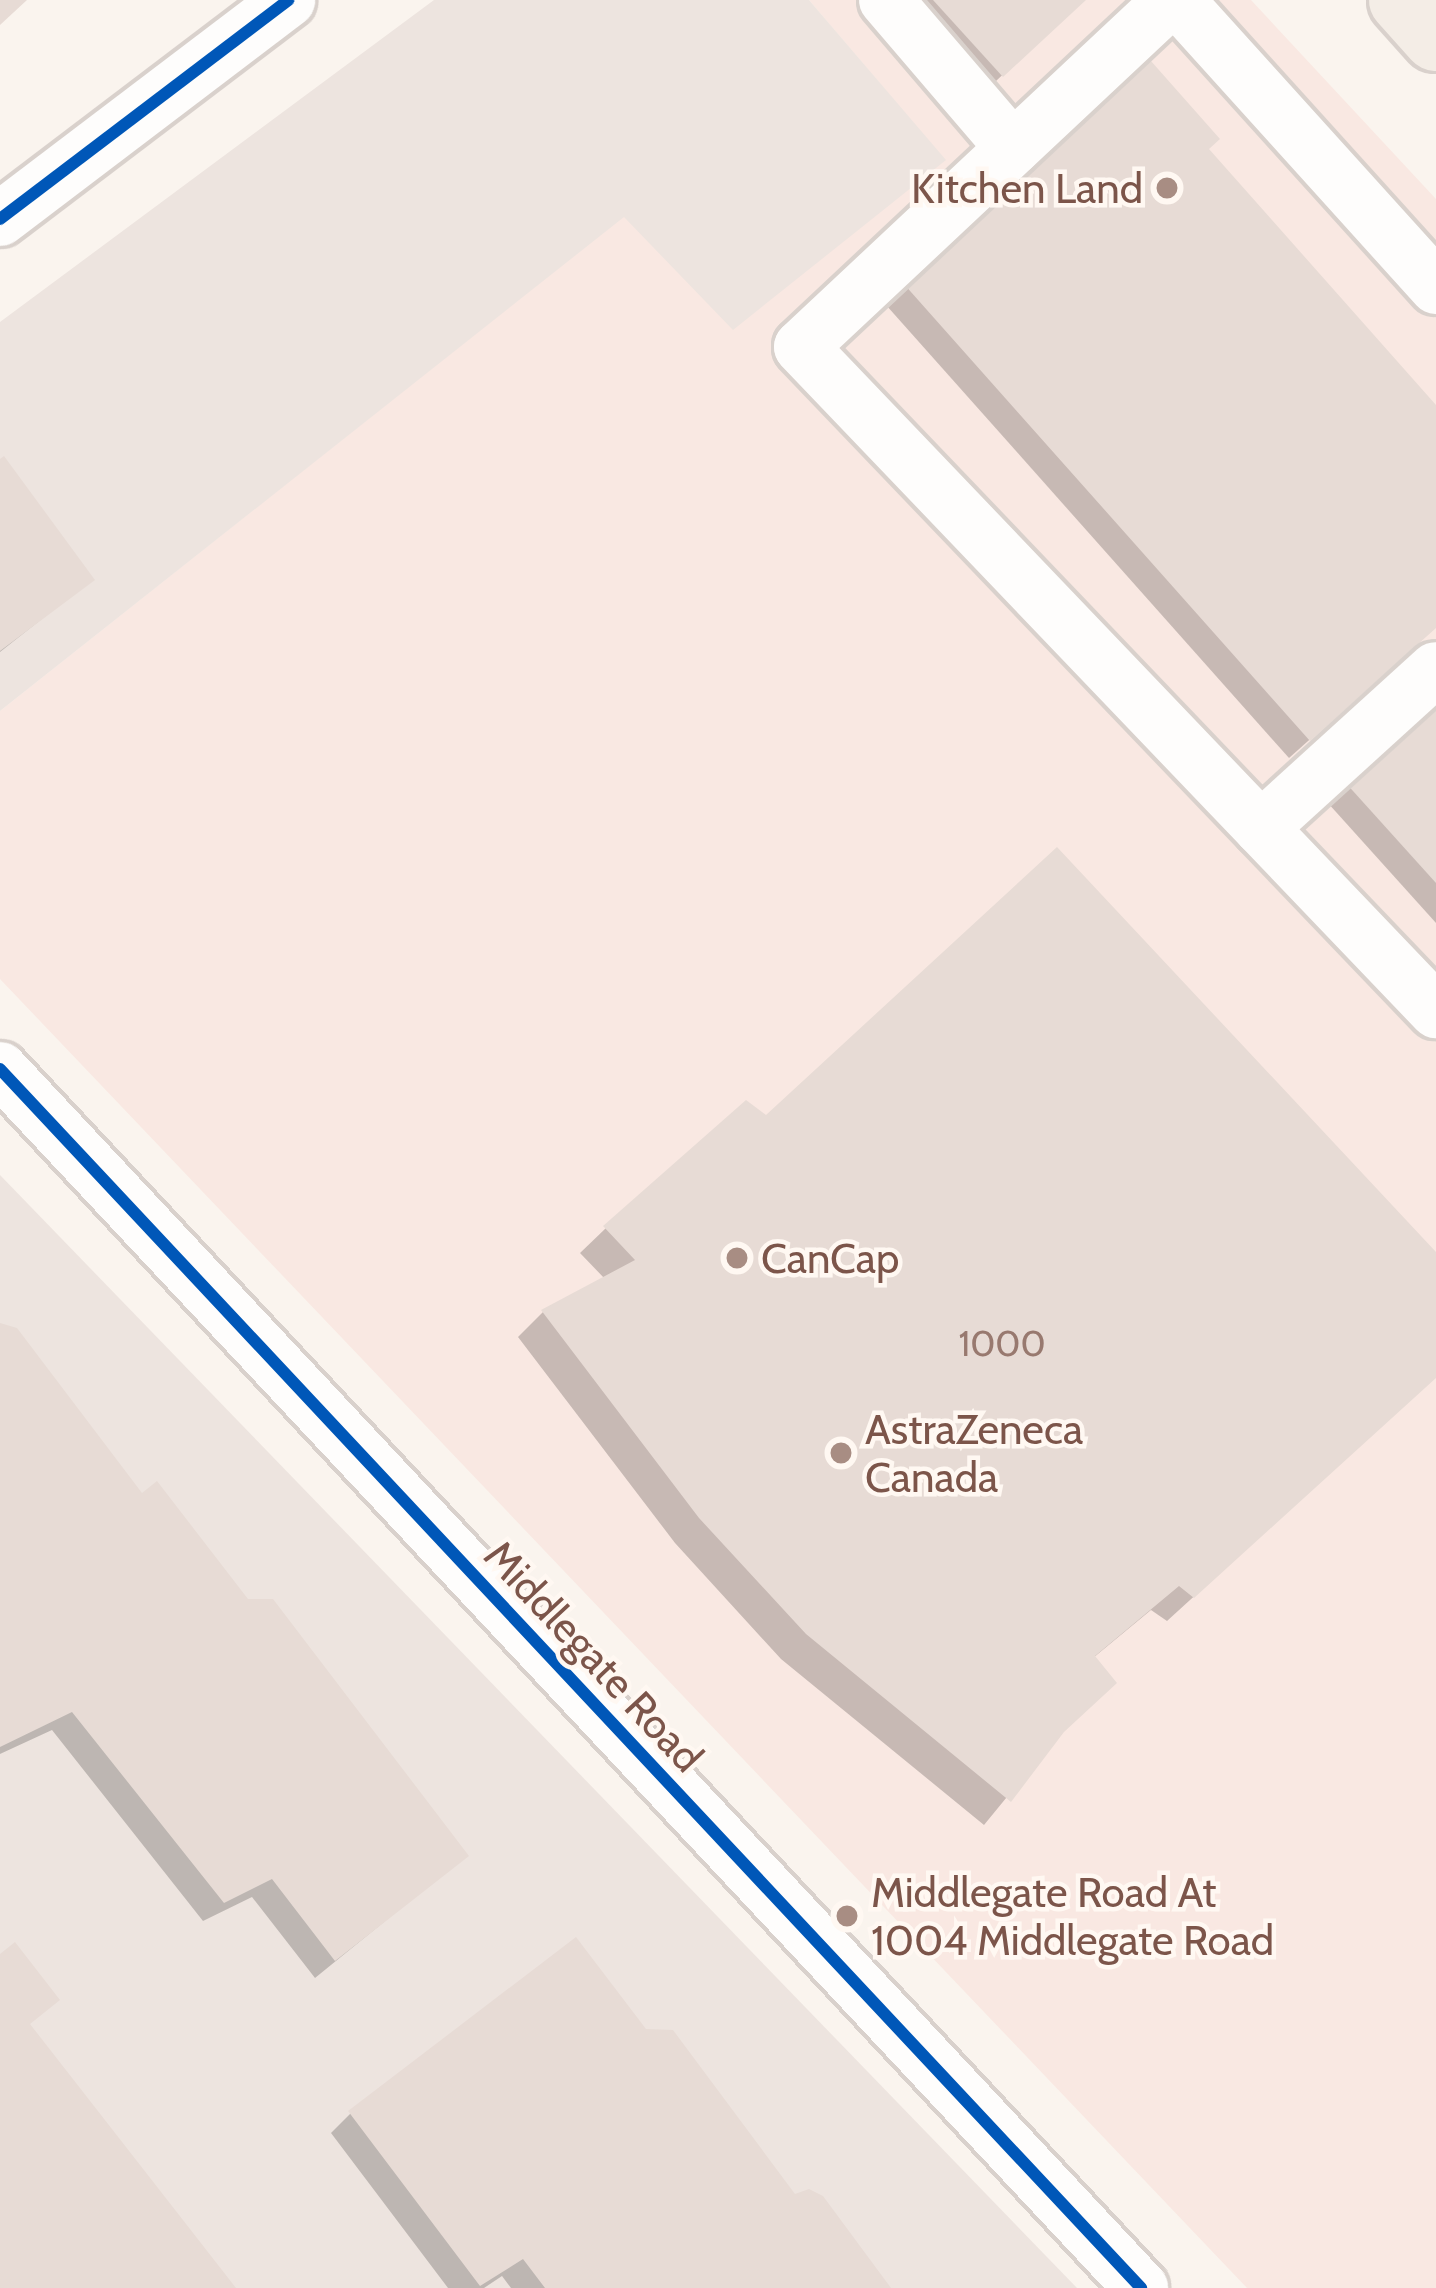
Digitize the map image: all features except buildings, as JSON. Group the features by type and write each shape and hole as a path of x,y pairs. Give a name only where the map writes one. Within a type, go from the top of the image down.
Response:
{"main road":[{"path":"1402,0 1436,38"}],"street":[{"path":"886,0 1013,148"},
{"path":"1436,287 1174,0 801,347 1436,1011"},
{"path":"0,219 258,8"},
{"path":"1261,827 1436,669"},
{"name":"Middlegate Road","path":"0,1069 1141,2288"}],"shaded area":[{"path":"434,0 809,0 946,160 733,330 624,217 0,711 0,322"},
{"path":"809,0 1251,0 1436,199 1436,2288 1247,2288 0,979 0,711 624,216 945,160"},
{"path":"0,1175 1077,2288 0,2288"}],"cycle path":[{"path":"0,219 288,0"},
{"path":"0,1069 1141,2288"}],"place":[{"name":"Kitchen Land","path":"1167,188"},
{"name":"CanCap","path":"737,1258"},
{"name":"AstraZeneca Canada","path":"841,1453"},
{"name":"Middlegate Road At 1004 Middlegate Road","path":"847,1916"}]}
